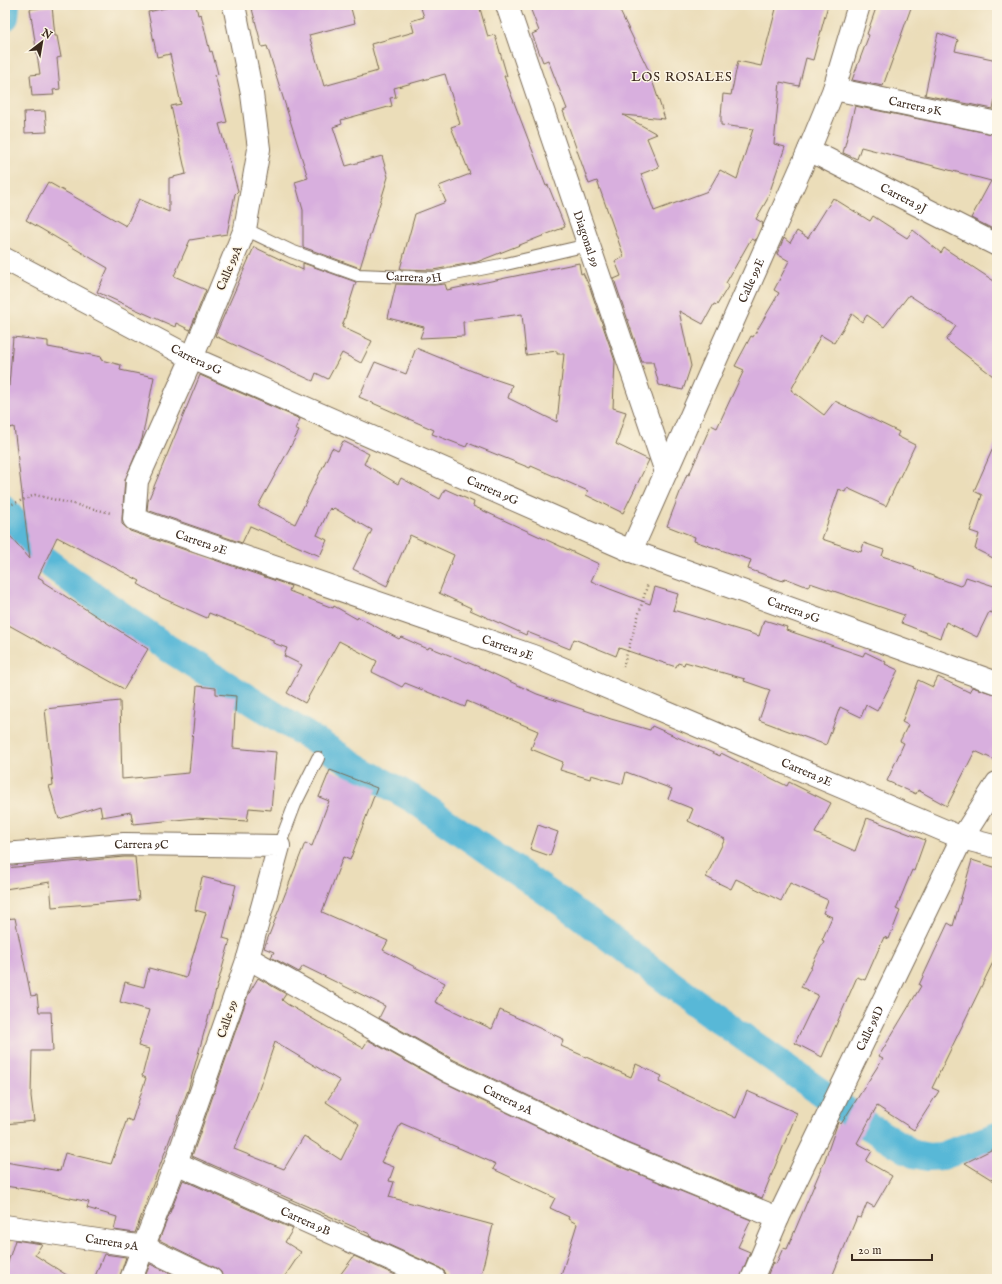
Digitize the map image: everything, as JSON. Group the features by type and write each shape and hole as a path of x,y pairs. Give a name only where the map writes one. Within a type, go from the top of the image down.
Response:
{"street":[{"name":"Calle 99A","path":"134,519 137,481 192,358 245,229 259,149 252,94 234,5"},
{"name":"Diagonal 99","path":"507,5 666,472"},
{"name":"Calle 99E","path":"631,551 809,150 834,89 859,5"},
{"name":"Carrera 9K","path":"834,89 997,123"},
{"name":"Carrera 9J","path":"809,150 997,245"},
{"name":"Carrera 9G","path":"5,259 192,358 631,551 996,680"},
{"name":"Carrera 9E","path":"134,519 533,656 962,838 997,847"},
{"name":"Calle 98D","path":"752,1279 778,1218 962,838 997,783"},
{"name":"Carrera 9C","path":"5,854 124,844 279,846"},
{"name":"Calle 99","path":"131,1279 176,1164 248,958 279,846"},
{"name":"Carrera 9A","path":"248,958 448,1071 622,1154 778,1218"},
{"name":"Carrera 9B","path":"176,1164 435,1279"},
{"name":"Carrera 9A","path":"5,1226 144,1247 211,1279"}],"lane":[{"name":"Carrera 9H","path":"245,229 291,251 358,275 434,278 506,264 588,245"},
{"name":"Calle 99","path":"279,846 295,804 318,758"}],"path":[{"path":"5,507 35,495 134,519"},
{"path":"616,690 655,560"}],"building":[{"path":"178,5 196,5 198,15 201,14 210,52 212,51 218,74 215,75 227,122 219,124 238,191 235,194 227,234 190,240 174,276 206,290 190,330 176,323 175,327 97,292 108,268 26,220 48,182 126,226 139,199 169,212 169,178 186,174 171,106 181,104 170,54 157,57 148,12"},
{"path":"251,5 350,5 355,23 309,35 324,86 378,71 371,44 414,32 411,21 424,17 420,5 479,5 488,37 495,35 507,76 504,76 546,186 548,185 565,227 477,262 433,270 400,269 415,214 446,202 439,186 470,174 451,127 460,124 445,74 394,88 396,97 390,98 392,106 341,120 342,124 333,127 346,166 382,156 388,177 360,268 303,247 303,210 295,182 308,178 267,46 262,47"},
{"path":"529,5 617,5 649,71 665,119 623,115 657,134 647,138 659,167 641,174 654,211 708,191 720,170 737,179 753,129 721,125 721,116 723,94 731,95 738,61 761,66 777,5 828,5 813,60 806,58 799,86 780,82 774,144 785,147 767,200 756,219 763,223 755,241 751,239 726,283 729,285 717,305 714,304 703,324 679,311 691,366 683,390 659,385 653,362 642,362 614,279 621,276 615,261 624,257 597,181 589,184 563,111 567,109 548,60 543,62 532,34 539,31"},
{"path":"877,5 912,5 883,86 852,80 869,35 867,34"},
{"path":"52,6 55,36 57,36 61,57 57,58 60,89 53,90 54,95 32,96 30,75 40,74 30,9"},
{"path":"938,33 958,40 955,51 997,60 997,91 993,109 925,95"},
{"path":"855,106 997,135 997,231 971,218 991,181 861,147 857,159 843,153"},
{"path":"45,111 47,132 25,133 24,112"},
{"path":"833,198 870,221 873,216 907,238 913,230 941,253 944,248 997,283 997,379 946,340 956,326 909,295 884,327 867,315 862,322 852,314 834,343 821,335 791,390 824,415 835,401 899,432 897,436 915,445 886,506 847,488 845,492 839,489 822,539 861,552 864,543 884,550 882,556 915,567 914,569 960,586 963,585 966,577 997,587 997,596 992,613 989,612 977,637 946,622 940,638 901,623 904,615 810,583 808,587 785,578 783,581 748,569 751,560 694,541 695,537 667,526 687,474 689,475 711,425 717,428 744,370 735,366 751,336 753,337 779,293 774,290 789,261 777,254 784,238 790,243 797,231 808,238"},
{"path":"254,247 303,270 303,263 356,282 342,327 372,341 361,363 342,353 328,379 316,373 313,381 215,336"},
{"path":"579,263 581,274 583,273 590,288 615,361 613,408 626,412 616,444 649,460 623,513 586,495 588,491 531,466 530,468 468,443 466,447 432,434 434,430 359,397 375,362 406,374 416,348 482,375 512,385 508,398 557,422 564,354 557,354 557,351 526,355 522,314 463,322 464,336 420,338 424,327 388,318 396,284 445,284 447,290"},
{"path":"13,337 48,341 48,347 102,357 101,360 121,365 120,370 154,377 142,439 125,480 122,524 130,531 291,586 289,591 333,608 334,606 399,639 401,637 428,649 429,647 479,667 537,694 611,719 650,730 652,726 720,756 721,753 787,786 789,782 831,803 815,833 855,851 867,818 925,840 914,871 912,870 896,909 900,911 889,939 884,937 865,980 857,977 822,1057 795,1043 818,995 801,987 824,941 822,940 832,917 823,913 828,900 790,883 781,901 736,879 731,889 706,877 725,839 688,821 693,809 668,799 672,789 626,772 623,784 591,775 590,779 560,770 563,762 531,749 538,731 467,701 465,707 405,683 402,687 372,672 377,661 339,641 305,703 287,693 302,665 284,656 287,648 273,643 273,640 254,631 209,613 207,618 162,598 138,584 140,581 57,537 38,577 43,580 43,582 148,649 124,689 5,623 5,530 30,559 14,427 9,428 5,401 5,386 9,386"},
{"path":"200,375 300,419 295,429 299,431 258,506 295,524 332,448 338,451 343,441 369,454 364,464 398,484 401,478 440,499 445,489 474,502 473,506 599,564 591,581 610,589 650,604 655,587 678,594 673,610 759,636 764,620 787,627 786,630 863,656 865,652 886,662 885,664 898,670 877,711 866,705 861,717 840,707 826,745 759,720 770,690 744,681 745,679 685,662 684,665 678,663 676,667 619,648 616,656 574,639 570,649 527,632 526,635 470,610 471,608 439,593 454,555 410,535 387,586 353,569 372,530 334,508 332,510 330,508 317,535 327,540 320,556 250,526 242,543 147,510 148,501"},
{"path":"997,439 997,560 975,549 979,534 970,531 982,495 974,491"},
{"path":"938,677 969,692 972,687 997,695 997,761 975,751 947,806 918,790 916,794 887,781 904,743 900,741 908,725 902,722 918,680 933,687"},
{"path":"197,686 216,688 216,694 236,696 233,748 276,752 271,810 249,808 247,821 196,818 133,824 131,812 102,817 100,806 59,819 49,786 53,785 45,709 120,701 122,779 189,773"},
{"path":"330,770 377,788 350,860 343,857 322,912 388,941 383,950 445,983 435,1002 492,1029 500,1010 561,1038 563,1041 561,1046 631,1077 636,1064 662,1076 659,1082 736,1118 747,1091 797,1113 762,1198 627,1143 454,1060 379,1018 385,1006 303,966 299,972 271,957 274,952 264,948 305,843 312,846 329,801 319,797"},
{"path":"538,825 558,832 550,856 530,849"},
{"path":"135,857 139,900 52,907 50,882 5,889 5,868"},
{"path":"972,860 997,868 997,954 932,1088 939,1091 914,1130 877,1106 857,1143 872,1151 866,1161 892,1176 874,1207 867,1203 861,1218 857,1217 831,1279 766,1279 773,1262 776,1264 783,1248 787,1249 824,1162 838,1122 841,1124 883,1058 879,1056 921,986 919,985 948,923 953,926"},
{"path":"202,877 236,885 223,938 230,940 188,1090 135,1233 114,1230 117,1217 87,1208 89,1202 5,1186 5,1162 60,1171 65,1153 111,1164 127,1119 132,1121 146,1078 142,1076 149,1049 138,1046 149,1010 120,1002 125,982 144,987 149,968 186,978 206,913 195,910"},
{"path":"15,918 31,996 37,995 39,1012 51,1012 53,1051 32,1051 31,1096 34,1121 5,1124 5,919"},
{"path":"258,978 286,994 282,1000 287,1004 363,1048 368,1040 443,1082 617,1165 751,1220 738,1247 750,1252 740,1279 560,1279 577,1224 568,1219 569,1217 550,1208 555,1198 493,1169 496,1164 401,1123 381,1162 394,1167 389,1181 394,1182 389,1197 493,1225 480,1279 447,1279 445,1272 440,1268 369,1236 370,1234 192,1156 248,995","holes":["275,1042 340,1081 326,1102 359,1124 341,1160 304,1136 284,1169 234,1149 256,1098"]},
{"path":"997,1147 997,1183 965,1163"},
{"path":"183,1180 293,1229 285,1242 301,1252 283,1279 223,1279 221,1272 216,1268 159,1240"},
{"path":"15,1240 42,1244 35,1255 73,1279 5,1279 5,1272"},
{"path":"104,1254 126,1257 119,1279 94,1279"},
{"path":"354,1256 404,1279 337,1279"},
{"path":"150,1264 182,1279 144,1279"}],"waterway":[{"path":"5,17 6,5"},
{"path":"5,510 42,558 74,582 166,647 362,770 413,799 567,906 714,1016 865,1124 914,1154 928,1157 942,1156 997,1136"}],"district":[{"name":"LOS ROSALES","path":"682,76"}]}
